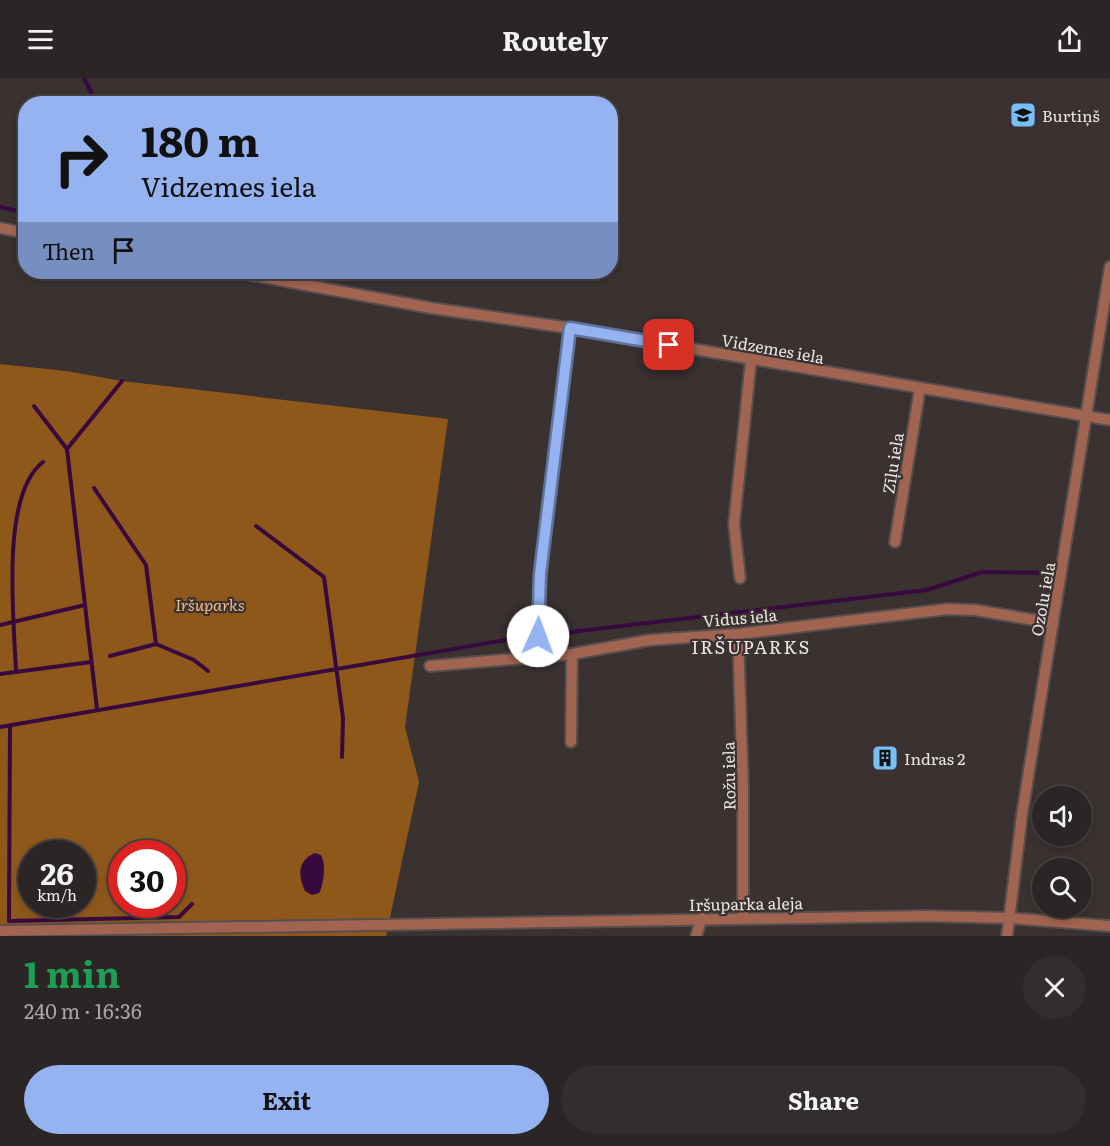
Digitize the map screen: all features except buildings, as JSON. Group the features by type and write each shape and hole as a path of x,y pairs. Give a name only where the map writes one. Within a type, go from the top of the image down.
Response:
{"street":[{"path":"0,228 18,231"},
{"name":"Ozolu iela","path":"1007,936 1022,815 1084,416 1110,267"},
{"name":"Vidzemes iela","path":"274,279 431,308 570,328 1110,420"},
{"path":"537,657 540,574 570,328"},
{"path":"740,578 734,524 751,360"},
{"name":"Zīļu iela","path":"895,542 920,388"},
{"name":"Vidus iela","path":"430,666 572,654 650,640 738,634 948,609 975,610 1053,623"},
{"name":"Rožu iela","path":"738,634 743,788 743,918"},
{"path":"571,742 572,654"},
{"path":"696,936 702,918"},
{"name":"Iršuparka aleja","path":"0,931 702,918 1009,918 1110,926"}],"green space":[{"name":"Iršuparks","path":"0,364 66,371 122,381 448,419 405,727 419,782 386,936 0,936"}],"shaded area":[{"path":"315,853 321,855 324,874 319,893 312,895 305,891 300,874 302,864"}],"waterway":[{"path":"84,78 93,96"},
{"path":"0,207 18,211"},
{"path":"97,709 67,449 122,381"},
{"path":"34,406 67,449"},
{"path":"16,672 12,591 15,529 20,501 29,478 43,462"},
{"path":"94,488 146,565 156,644"},
{"path":"256,526 324,577 343,718 342,757"},
{"path":"545,635 927,590 982,572 1050,573"},
{"path":"0,625 85,605"},
{"path":"0,727 529,636"},
{"path":"110,656 156,644 194,660 208,671"},
{"path":"0,674 91,662"},
{"path":"10,726 9,921 179,917 192,904"}],"place":[{"name":"Burtiņš","path":"1023,115"},
{"name":"Indras 2","path":"885,758"}],"district":[{"name":"IRŠUPARKS","path":"751,646"}],"route":[{"path":"538,636 540,574 570,328 669,345"}]}
